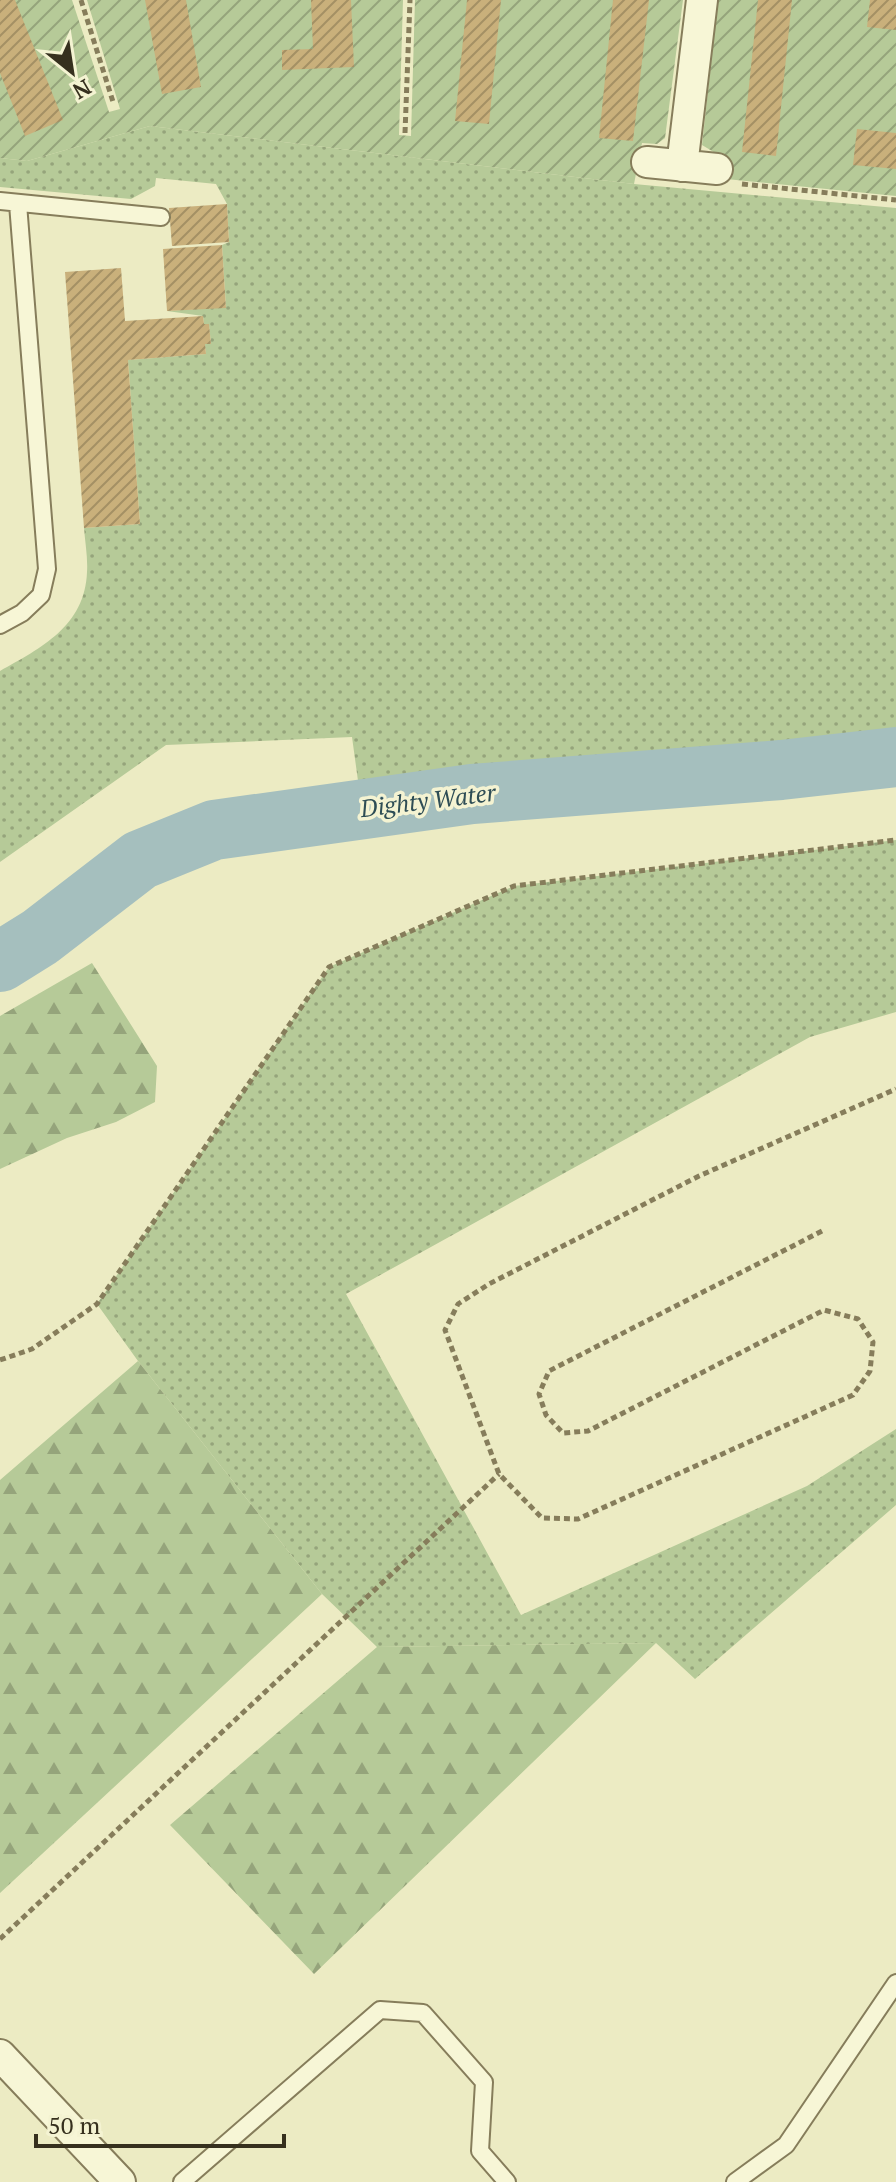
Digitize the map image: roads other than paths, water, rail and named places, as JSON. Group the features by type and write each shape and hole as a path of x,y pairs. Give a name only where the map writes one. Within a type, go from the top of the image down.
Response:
{"street":[{"path":"682,166 702,0"},
{"path":"647,162 717,169"},
{"path":"0,2055 120,2182"}],"lane":[{"path":"0,201 161,217"},
{"path":"0,625 22,613 41,595 47,569 18,204"},
{"path":"735,2182 786,2145 896,1983"},
{"path":"182,2182 380,2010 423,2013 484,2082 480,2151 507,2182"}],"waterway":[{"name":"Dighty Water","path":"0,962 40,937 140,860 214,830 472,794 781,770 896,757"}]}
